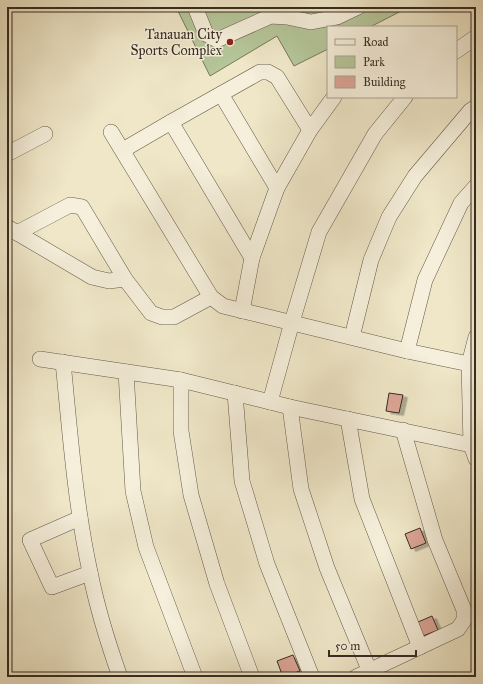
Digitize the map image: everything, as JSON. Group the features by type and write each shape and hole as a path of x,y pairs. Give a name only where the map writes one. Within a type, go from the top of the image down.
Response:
{"street":[{"path":"195,7 206,34 218,40 271,16 311,22 337,17 358,7"},
{"path":"457,50 476,37"},
{"path":"123,150 260,72 268,72 277,77 310,130"},
{"path":"221,94 277,188"},
{"path":"242,310 252,258 277,188 310,130 333,98"},
{"path":"270,402 319,232 375,134 404,98"},
{"path":"352,337 371,260 389,217 415,176 470,111 476,107"},
{"path":"172,122 252,258"},
{"path":"111,132 211,297 222,306 407,351 469,364"},
{"path":"7,154 45,134"},
{"path":"407,351 425,280 461,203 476,186"},
{"path":"12,230 70,205 82,207 125,279 151,313 162,317 174,317 211,297"},
{"path":"12,230 92,277 109,281 125,279"},
{"path":"476,337 469,364 471,445 476,459"},
{"path":"40,359 181,380 270,402 471,445"},
{"path":"63,362 80,518 90,573 110,649 120,677"},
{"path":"126,372 133,491 146,547 195,677"},
{"path":"181,380 181,431 190,496 217,584 252,677"},
{"path":"235,393 242,482 267,564 312,677"},
{"path":"290,406 301,489 327,568 366,675 458,629 464,620 464,610 435,540 402,430"},
{"path":"348,419 362,499 420,647"},
{"path":"80,518 30,540 52,588 90,573"}],"green space":[{"name":"Tanauan City Sports Complex","path":"176,7 409,7 372,26 327,26 327,50 294,66 277,36 210,76"}],"building":[{"path":"389,393 403,395 399,413 386,411"},
{"path":"420,528 426,543 411,549 405,534"},
{"path":"432,616 438,630 423,636 418,622"},
{"path":"293,655 300,671 283,677 277,661"}],"place":[{"name":"Tanauan City Sports Complex","path":"230,42"}]}
